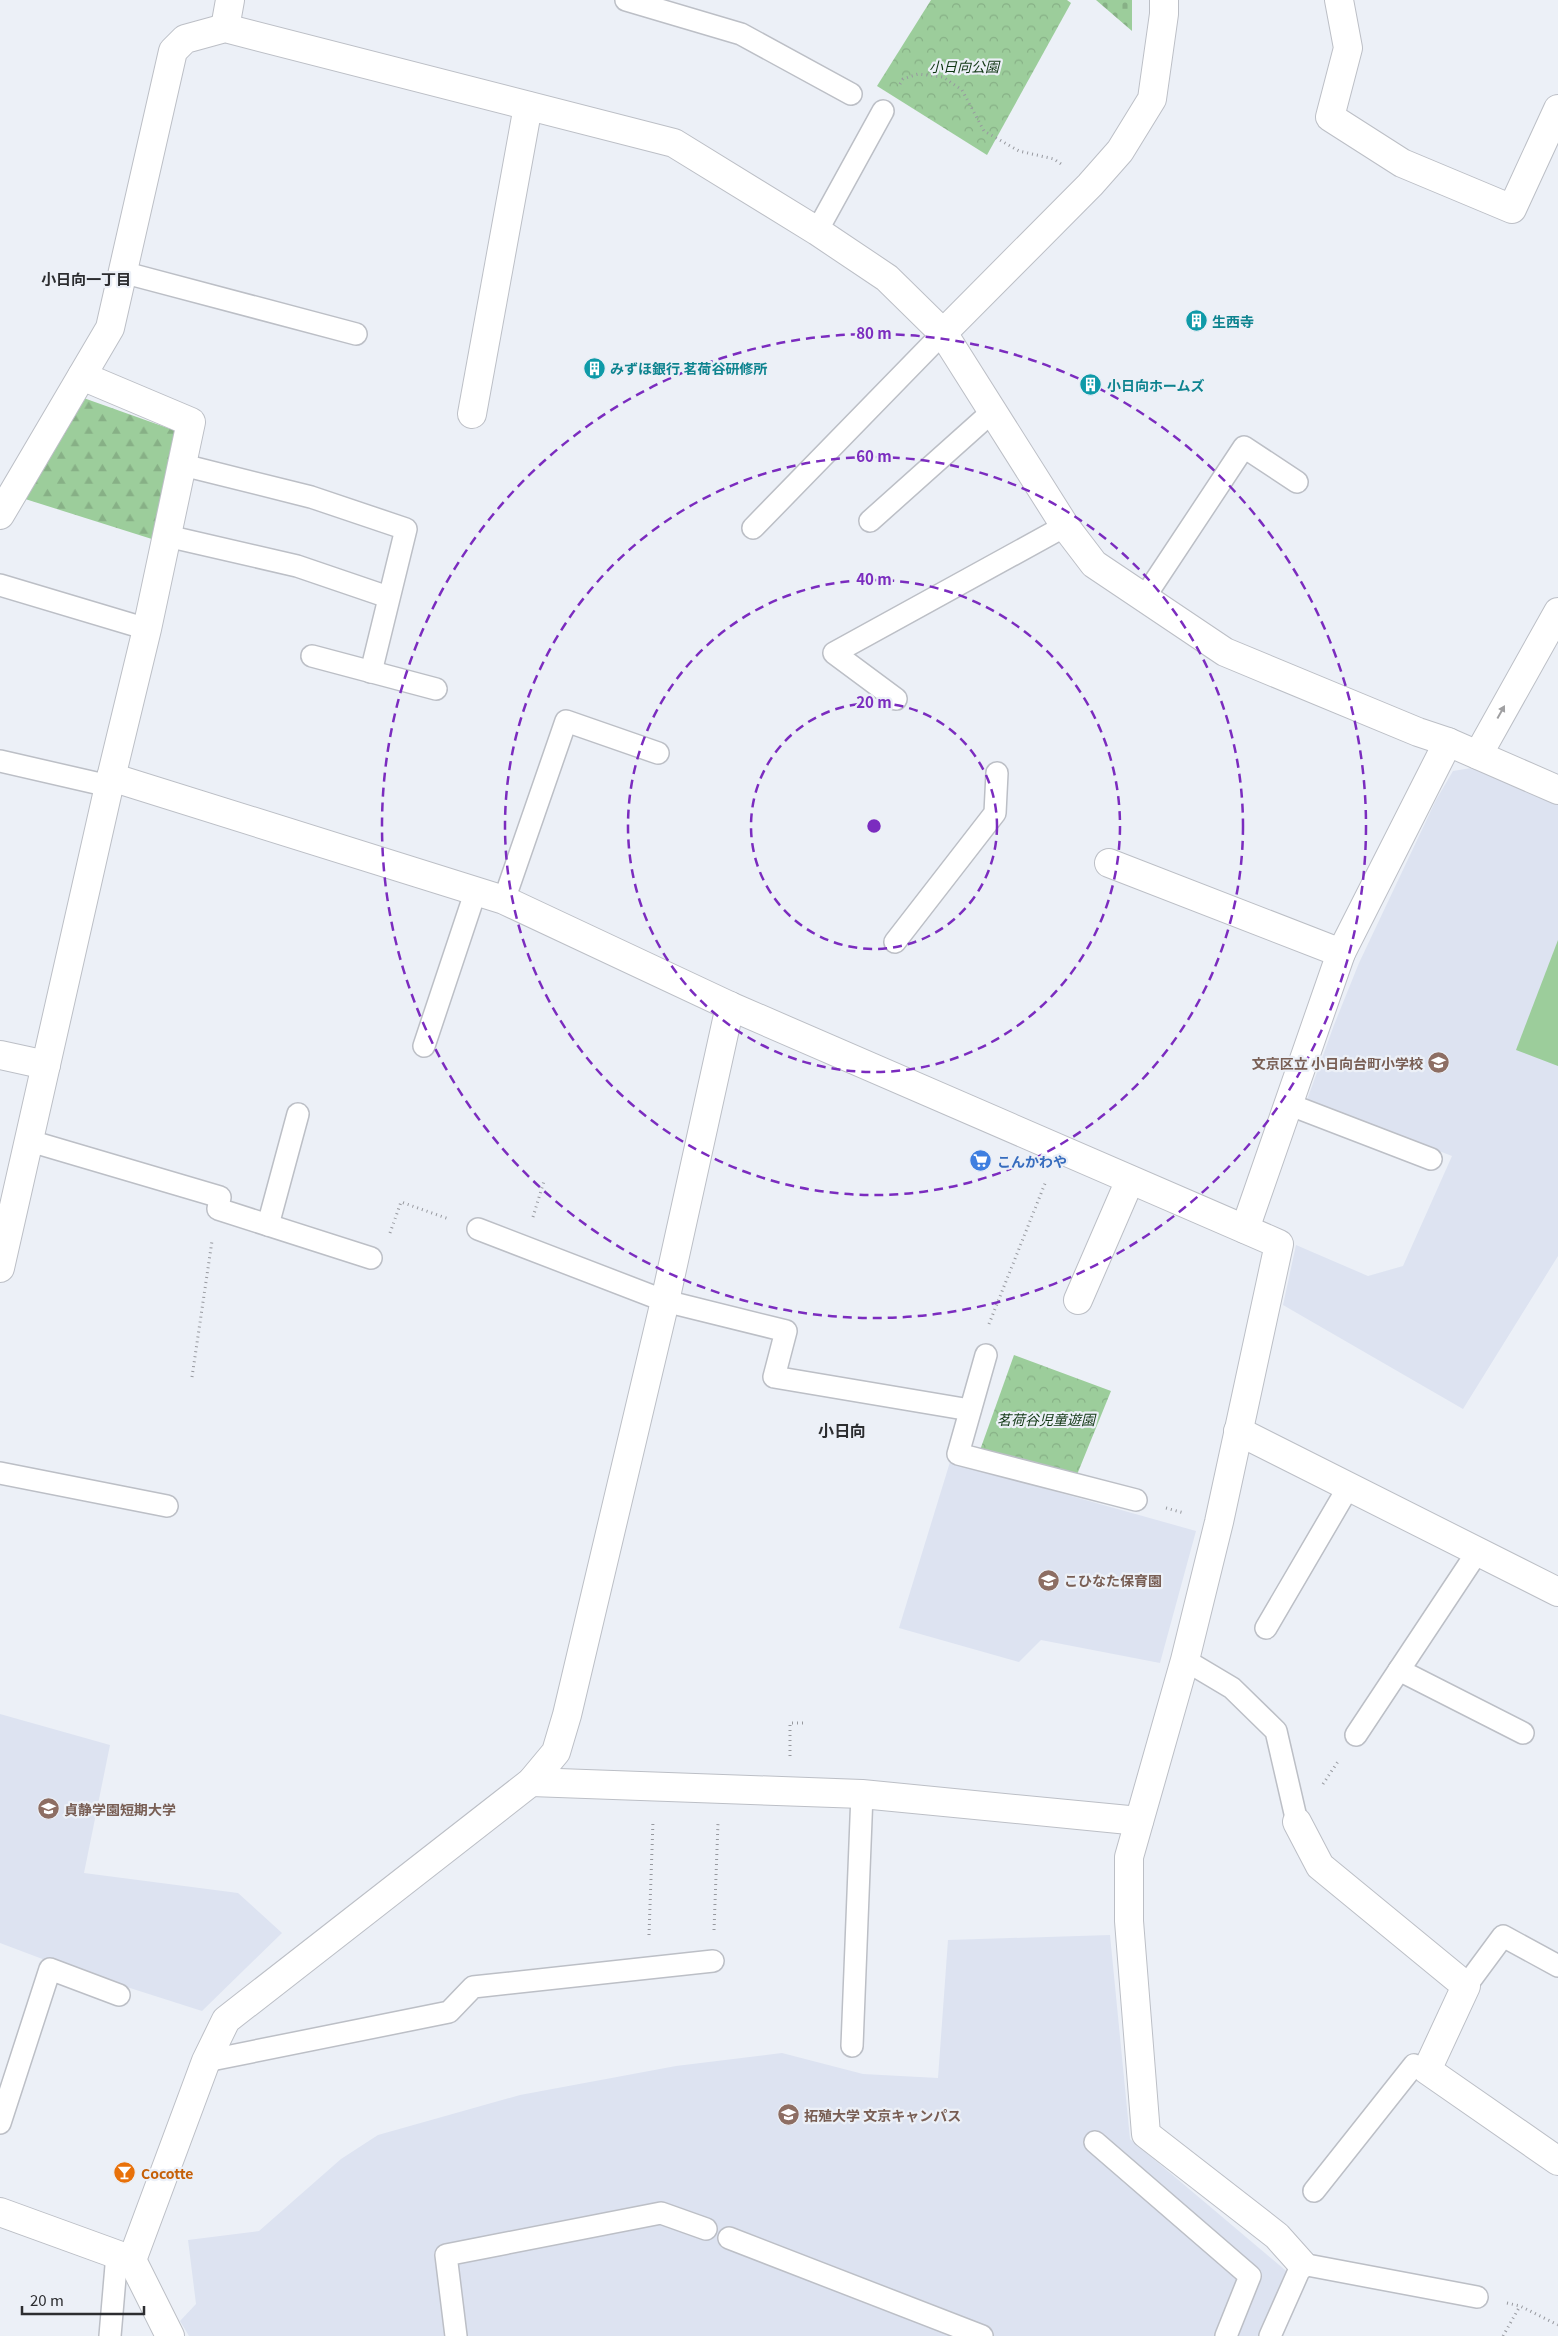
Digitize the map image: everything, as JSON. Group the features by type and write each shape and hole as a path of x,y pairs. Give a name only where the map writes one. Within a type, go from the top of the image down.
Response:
{"street":[{"path":"225,28 230,0"},
{"path":"943,333 1090,184 1120,151 1152,99 1164,14 1164,0"},
{"path":"1339,0 1348,48 1330,117 1402,163 1512,209 1558,109"},
{"path":"0,515 110,328 172,51 185,39 225,28 674,143 817,231 887,278 943,333 1065,526 1094,564 1225,652 1418,732 1448,742 1558,790"},
{"path":"472,414 528,106"},
{"path":"0,1268 184,466 191,422 82,376"},
{"path":"1478,755 1558,612"},
{"path":"1245,1229 1342,953 1448,742"},
{"path":"110,782 476,890 504,900 730,1006 1279,1244 1219,1522 1185,1660 1129,1857 1129,1921 1146,2134 1277,2236 1302,2264"},
{"path":"1109,863 1342,953"},
{"path":"125,2257 206,2061 226,2020 531,1782 556,1752 567,1715 666,1301 730,1006"},
{"path":"0,1055 46,1065"},
{"path":"1078,1300 1130,1180"},
{"path":"1238,1430 1558,1592"},
{"path":"531,1782 862,1794 1139,1821"},
{"path":"1297,1822 1320,1866 1466,1986 1427,2070 1558,2161"},
{"path":"0,2212 125,2257 170,2336"}],"lane":[{"path":"626,0 742,34 851,94"},
{"path":"817,231 883,111"},
{"path":"122,272 356,334"},
{"path":"753,528 943,333"},
{"path":"870,521 993,411"},
{"path":"1144,598 1244,447 1297,482"},
{"path":"184,466 310,497 406,529 371,672"},
{"path":"896,699 834,653 1065,526"},
{"path":"167,536 297,566 388,597"},
{"path":"0,585 147,629"},
{"path":"312,656 436,689"},
{"path":"504,900 566,721 658,753"},
{"path":"0,760 110,782"},
{"path":"895,942 995,813 997,772"},
{"path":"424,1046 476,890"},
{"path":"1288,1104 1431,1159"},
{"path":"268,1225 298,1114"},
{"path":"30,1140 220,1197 218,1209 371,1258"},
{"path":"478,1229 666,1301 786,1331 774,1376 970,1410"},
{"path":"986,1355 958,1454 1136,1500"},
{"path":"0,1473 167,1506"},
{"path":"1266,1628 1349,1486"},
{"path":"1356,1735 1478,1551"},
{"path":"1185,1660 1232,1688 1276,1731 1297,1822"},
{"path":"1399,1670 1523,1732"},
{"path":"852,2046 862,1794"},
{"path":"1466,1986 1503,1936 1558,1966"},
{"path":"206,2061 449,2012 473,1987 713,1961"},
{"path":"0,2123 50,1969 119,1995"},
{"path":"1314,2190 1414,2065 1427,2070"},
{"path":"1095,2142 1250,2276 1226,2336"},
{"path":"456,2336 446,2255 661,2213 706,2229"},
{"path":"729,2238 982,2336"},
{"path":"110,2336 125,2257"},
{"path":"1270,2336 1302,2264 1477,2297"}],"path":[{"path":"883,111 903,79 918,74 943,77 962,90 984,131 1019,151 1054,159 1090,184"},
{"path":"986,1355 980,1348 1059,1149"},
{"path":"371,1258 379,1261 401,1202 478,1229"},
{"path":"192,1377 218,1209"},
{"path":"1136,1500 1219,1522"},
{"path":"790,1755 790,1723 807,1723"},
{"path":"1297,1822 1356,1735"},
{"path":"648,1968 653,1818"},
{"path":"713,1961 718,1829"},
{"path":"1477,2297 1520,2306 1558,2325"},
{"path":"1503,2336 1520,2306"}],"shaded area":[{"name":"文京区立 小日向台町小学校","path":"1477,767 1558,803 1558,1256 1463,1409 1283,1305 1296,1245 1368,1276 1403,1266 1452,1156 1307,1100 1359,963 1436,800 1453,771"},
{"name":"こひなた保育園","path":"950,1462 1196,1531 1160,1663 1041,1640 1019,1662 899,1628"},
{"name":"貞静学園短期大学","path":"0,1714 110,1745 84,1873 238,1893 282,1933 202,2011 61,1966 0,1943"},
{"name":"拓殖大学 文京キャンパス","path":"1110,1935 1130,2139 1291,2275 1263,2336 189,2336 180,2321 196,2304 188,2240 259,2231 341,2159 378,2135 520,2095 676,2066 782,2053 863,2074 938,2078 948,1940"}],"green space":[{"name":"小日向公園","path":"931,0 1067,0 1071,3 987,155 877,86"},
{"path":"1096,0 1132,0 1132,31"},
{"path":"78,396 179,432 155,540 22,498"},
{"path":"1558,940 1558,1066 1516,1050"},
{"name":"茗荷谷児童遊園","path":"1014,1355 1111,1391 1076,1477 979,1453"}],"place":[{"name":"生西寺","path":"1196,321"},
{"name":"みずほ銀行 茗荷谷研修所","path":"594,368"},
{"name":"小日向ホームズ","path":"1091,385"},
{"name":"文京区立 小日向台町小学校","path":"1439,1063"},
{"name":"こんかわや","path":"981,1161"},
{"name":"こひなた保育園","path":"1048,1580"},
{"name":"貞静学園短期大学","path":"48,1809"},
{"name":"拓殖大学 文京キャンパス","path":"788,2115"},
{"name":"Cocotte","path":"125,2173"}],"district":[{"name":"小日向一丁目","path":"86,278"},
{"name":"小日向","path":"842,1430"}]}
